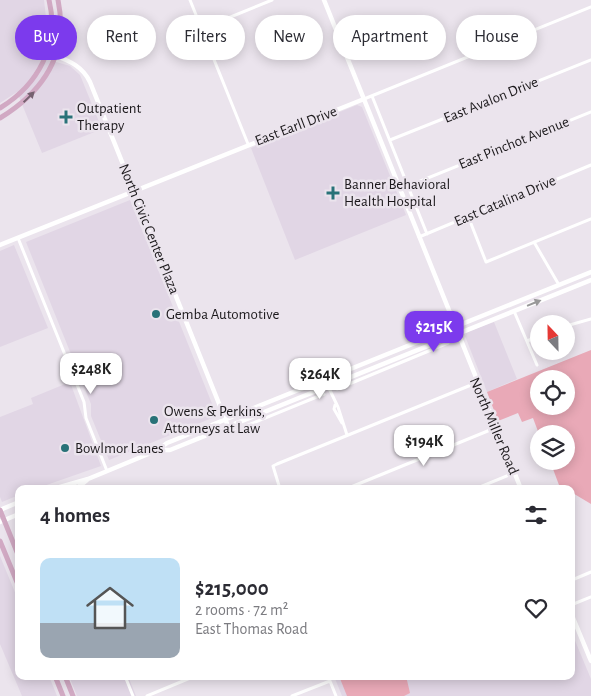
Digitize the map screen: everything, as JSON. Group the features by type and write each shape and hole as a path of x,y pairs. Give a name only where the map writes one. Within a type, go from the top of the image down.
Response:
{"main road":[{"path":"49,0 51,15"},
{"path":"58,0 59,15"},
{"path":"0,106 27,88 44,60"},
{"path":"3,117 24,102 39,87 54,60"},
{"path":"0,510 2,521 15,549"},
{"path":"0,541 15,577"},
{"path":"57,680 63,696"},
{"path":"67,680 73,696"}],"street":[{"path":"190,0 196,15"},
{"path":"235,15 272,0"},
{"name":"North Miller Road","path":"324,0 518,485"},
{"name":"East Earll Drive","path":"0,245 591,7"},
{"name":"North Civic Center Plaza","path":"67,60 88,76 228,426"},
{"path":"214,60 248,144"},
{"name":"East Avalon Drive","path":"390,140 591,60"},
{"path":"372,96 427,234"},
{"path":"0,106 3,117"},
{"name":"East Pinchot Avenue","path":"408,186 591,112"},
{"name":"East Catalina Drive","path":"419,238 591,165"},
{"path":"468,216 486,262 591,219"},
{"path":"18,238 84,402 86,418 107,472"},
{"path":"534,242 559,285"},
{"path":"66,485 107,472 158,450 167,443 591,272"},
{"path":"337,389 456,333 591,280"},
{"path":"514,311 537,366"},
{"path":"575,323 591,319"},
{"path":"158,450 170,450 343,380 448,343"},
{"path":"340,373 345,385"},
{"path":"325,380 338,407 347,435"},
{"path":"279,485 273,466 476,383"},
{"path":"308,386 314,398"},
{"path":"231,432 324,394"},
{"path":"258,414 260,420"},
{"path":"356,485 495,428"},
{"path":"485,485 514,473"},
{"path":"81,485 88,479"},
{"path":"0,510 15,504"},
{"path":"2,521 15,516"},
{"path":"575,579 591,572"},
{"path":"575,603 591,597"},
{"path":"575,623 591,661"},
{"path":"127,680 134,696"},
{"path":"147,696 185,680"},
{"path":"292,696 325,680"},
{"path":"330,680 336,696"}],"shaded area":[{"path":"0,0 44,0 46,15 15,15 15,60 49,60 70,66 80,75 102,129 42,153 17,92 0,103"},
{"name":"Banner Behavioral Health Hospital","path":"357,105 362,107 406,215 295,260 251,148"},
{"path":"130,200 217,416 109,460 91,416 91,404 26,242"},
{"path":"14,245 48,328 0,347 0,251"},
{"path":"494,322 517,379 487,392 465,336 467,332"},
{"path":"591,350 591,504 575,494 575,485 559,485 553,470 575,470 575,425 536,425 533,418 522,422 518,413 498,421 487,392 530,375 530,415 575,415 575,370 541,370 566,360 575,360 575,356"},
{"path":"70,382 101,466 46,485 15,485 15,497 2,502 0,497 0,417 33,404 31,398"},
{"path":"0,556 15,592 15,679 0,644"},
{"path":"575,641 591,679 591,696 342,696 336,680 575,680"},
{"path":"15,680 51,680 57,696 22,696"},
{"path":"71,680 130,680 136,696 77,696"},
{"path":"341,680 407,680 410,693 404,696 347,696"}],"place":[{"name":"Outpatient Therapy","path":"66,117"},
{"name":"Banner Behavioral Health Hospital","path":"333,193"},
{"name":"Gemba Automotive","path":"156,314"},
{"name":"Owens & Perkins, Attorneys at Law","path":"154,420"},
{"name":"Bowlmor Lanes","path":"65,448"}]}
